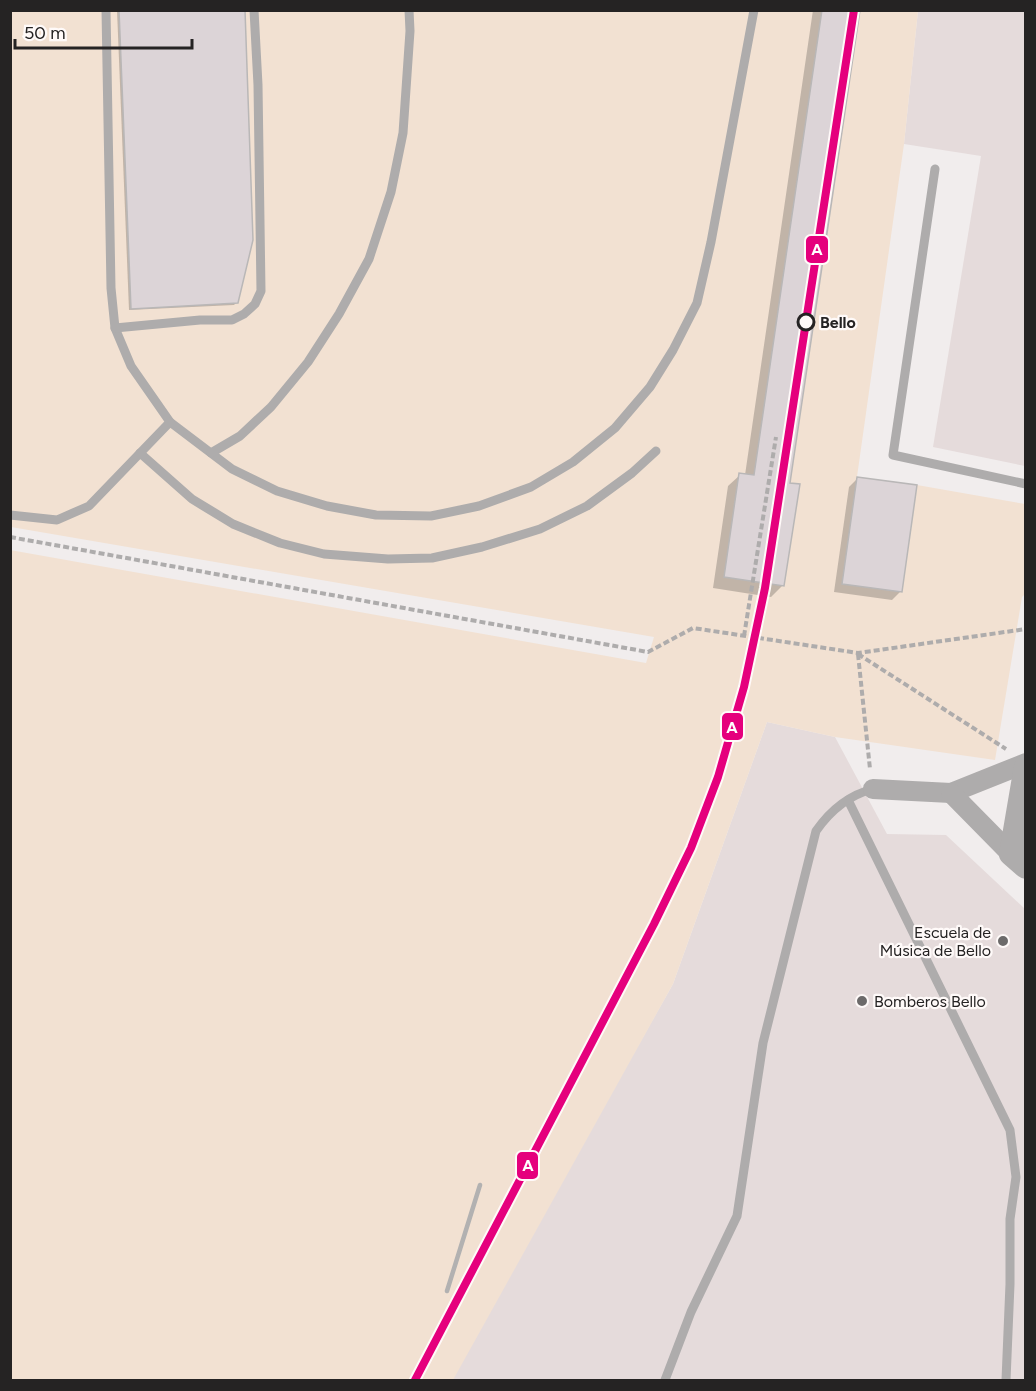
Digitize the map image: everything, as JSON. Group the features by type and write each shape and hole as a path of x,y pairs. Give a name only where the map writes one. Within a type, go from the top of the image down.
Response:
{"street":[{"path":"873,789 951,793 1026,764 1018,861"},
{"path":"951,793 1018,861"}],"lane":[{"path":"106,10 111,288 115,328 131,366 170,422 232,469 277,491 327,506 387,515 430,516 479,506 531,487 573,462 615,428 650,387 673,350 696,303 713,230 754,10"},
{"path":"115,328 200,320 232,320 244,314 255,304 261,291 258,97 254,10"},
{"path":"211,453 240,436 271,408 308,362 339,314 369,259 391,192 403,133 410,31 409,10"},
{"path":"935,169 893,455 1026,484"},
{"path":"10,515 57,520 89,506 170,422"},
{"path":"140,453 192,499 233,524 280,543 324,554 432,558 482,547 540,529 587,506 632,473 656,451"},
{"path":"665,1380 691,1312 737,1216 763,1043 816,831 830,813 848,800 873,789"},
{"path":"848,800 1010,1130 1016,1177 1010,1219 1006,1380"}],"path":[{"path":"744,636 776,437"},
{"path":"10,537 648,651 693,628 858,653 1026,629"},
{"path":"858,653 1006,749"},
{"path":"858,653 873,789"}],"shaded area":[{"path":"11,11 918,11 904,144 842,583 902,592 917,485 1025,504 1025,594 1022,597 995,760 835,737 767,722 673,984 453,1380 11,1380 10,550 646,663 654,637 11,527"},
{"path":"918,11 1025,11 1025,466 933,447 981,156 904,144"},
{"path":"767,722 835,737 887,834 946,835 1025,909 1025,1380 449,1380 673,984"}],"building":[{"path":"119,10 245,10 253,240 238,303 131,309"},
{"name":"Bello","path":"822,10 860,10 790,483 800,484 784,586 724,577 739,473 754,475"},
{"path":"857,477 917,485 902,592 842,584"}],"railway":[{"path":"447,1291 480,1185"}],"transit line":[{"name":"A","path":"415,1380 654,924 691,848 718,777 744,687 765,588 854,10"}],"place":[{"name":"Bello","path":"806,322"},
{"name":"Escuela de Música de Bello","path":"1003,941"},
{"name":"Bomberos Bello","path":"862,1001"}]}
